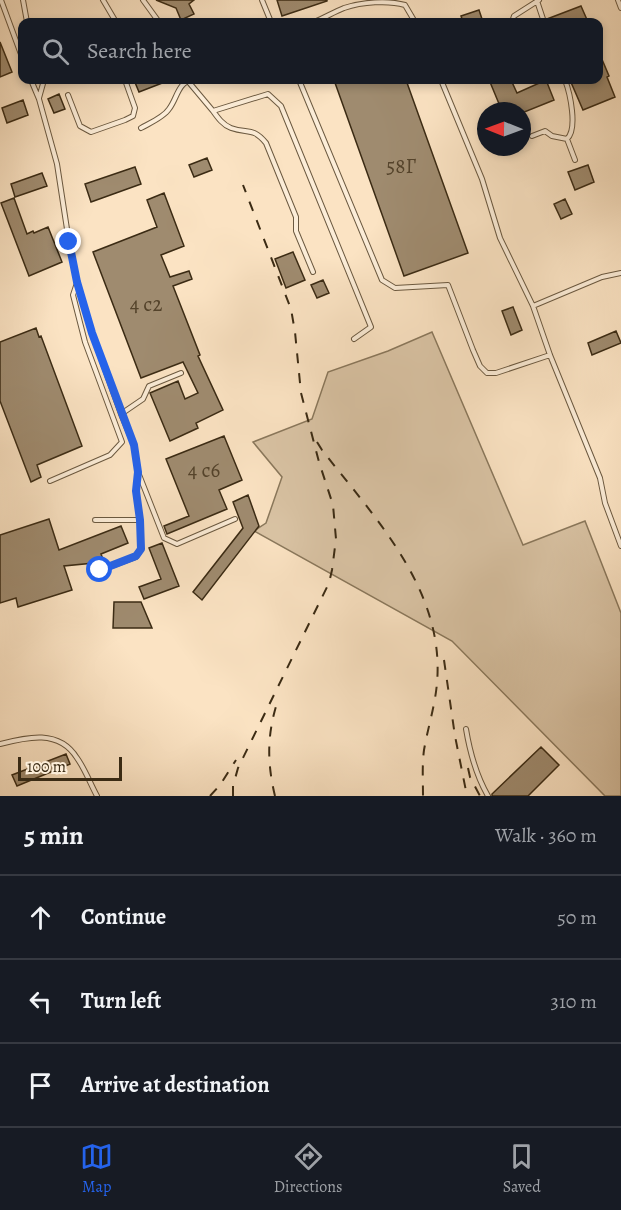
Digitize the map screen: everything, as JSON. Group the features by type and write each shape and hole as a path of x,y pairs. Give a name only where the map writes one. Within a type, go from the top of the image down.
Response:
{"lane":[{"path":"1,0 18,46"},
{"path":"23,0 26,18"},
{"path":"103,0 114,18"},
{"path":"143,0 156,18"},
{"path":"262,0 269,18"},
{"path":"513,18 538,0 543,18"},
{"path":"618,0 621,8"},
{"path":"323,18 345,8 384,1 405,5 413,18"},
{"path":"33,84 57,164 77,282 92,333 134,445 138,472 164,538 177,544 235,519"},
{"path":"39,99 43,84"},
{"path":"68,95 80,126 91,132 133,116 135,108 127,84"},
{"path":"141,128 169,110 184,84"},
{"path":"191,84 219,120 229,127 258,133 266,143 296,217 296,231 313,272"},
{"path":"301,84 382,280 395,288 448,285 472,350 480,366 487,373 496,373 550,355"},
{"path":"443,84 482,178 500,238 533,306 550,355 600,478 605,502 621,546"},
{"path":"566,84 572,127 567,139"},
{"path":"213,111 268,94 281,106 371,327 354,339"},
{"path":"532,136 544,131 557,138 567,139"},
{"path":"567,139 575,160"},
{"path":"533,306 602,277 621,273"},
{"path":"50,481 110,455 122,442 85,342 73,295 77,282"},
{"path":"121,414 143,399 149,386 181,374"},
{"path":"100,570 136,556 141,549 136,491 138,472"},
{"path":"95,520 140,520"},
{"path":"466,729 470,749 488,796"},
{"path":"0,744 24,738 45,737 63,742 77,756 97,796"}],"shaded area":[{"path":"432,332 523,545 585,521 621,613 621,796 605,796 452,641 254,531 266,523 282,477 253,442 312,419 328,372 388,351"}],"building":[{"path":"156,0 194,0 189,4 194,14 185,18 180,18 176,8"},
{"path":"277,0 327,0 327,1 282,16"},
{"path":"581,6 586,18 550,18"},
{"path":"479,10 482,18 462,18 461,16"},
{"path":"0,42 12,72 0,77"},
{"path":"603,62 615,97 583,110 572,84 603,84"},
{"path":"136,84 160,84 139,92"},
{"path":"335,84 407,84 468,253 404,276"},
{"path":"491,84 513,84 517,93 537,84 548,84 554,100 531,109 531,102 498,102"},
{"path":"59,94 65,109 54,113 48,99"},
{"path":"23,100 28,115 7,123 2,108"},
{"path":"207,158 212,170 194,177 189,165"},
{"path":"588,165 594,182 575,190 568,172"},
{"path":"135,167 141,184 91,202 85,184"},
{"path":"42,173 47,186 15,197 11,184"},
{"path":"164,193 184,246 161,255 170,277 189,271 192,279 173,286 200,355 198,356 223,410 196,423 198,428 170,441 150,393 178,381 185,399 198,393 183,362 141,378 93,252 157,227 147,200"},
{"path":"14,198 27,234 48,227 62,262 29,276 1,203"},
{"path":"565,199 572,214 561,219 554,204"},
{"path":"293,252 305,280 286,288 275,259"},
{"path":"323,280 329,293 317,298 311,285"},
{"path":"513,307 522,330 511,335 502,311"},
{"path":"36,328 82,446 37,465 41,477 31,482 0,401 0,342"},
{"path":"616,331 621,343 592,355 588,343"},
{"path":"224,436 242,480 219,490 227,509 167,534 164,526 189,516 166,459"},
{"path":"248,495 259,526 202,600 193,592 243,528 233,502"},
{"path":"49,519 59,550 121,526 128,543 101,554 104,562 64,566 72,590 18,607 16,598 0,603 0,535"},
{"path":"162,543 179,586 144,599 139,587 161,579 149,548"},
{"path":"114,602 141,602 152,628 113,628"},
{"path":"541,747 559,765 528,796 492,796 492,794"},
{"path":"66,754 70,764 17,786 12,775"}],"railway":[{"path":"233,796 238,768 329,583 336,539 333,505 301,393 291,309 243,185"},
{"path":"317,442 384,529 418,586 430,617 437,649 437,683 424,750 423,796"},
{"path":"444,660 455,736 467,796"},
{"path":"275,796 269,749 271,726 277,703"},
{"path":"210,796 236,760"},
{"path":"468,768 480,796"}],"route":[{"path":"69,242 77,282 92,333 134,445 138,472 136,491 141,549 136,556 100,570"}]}
